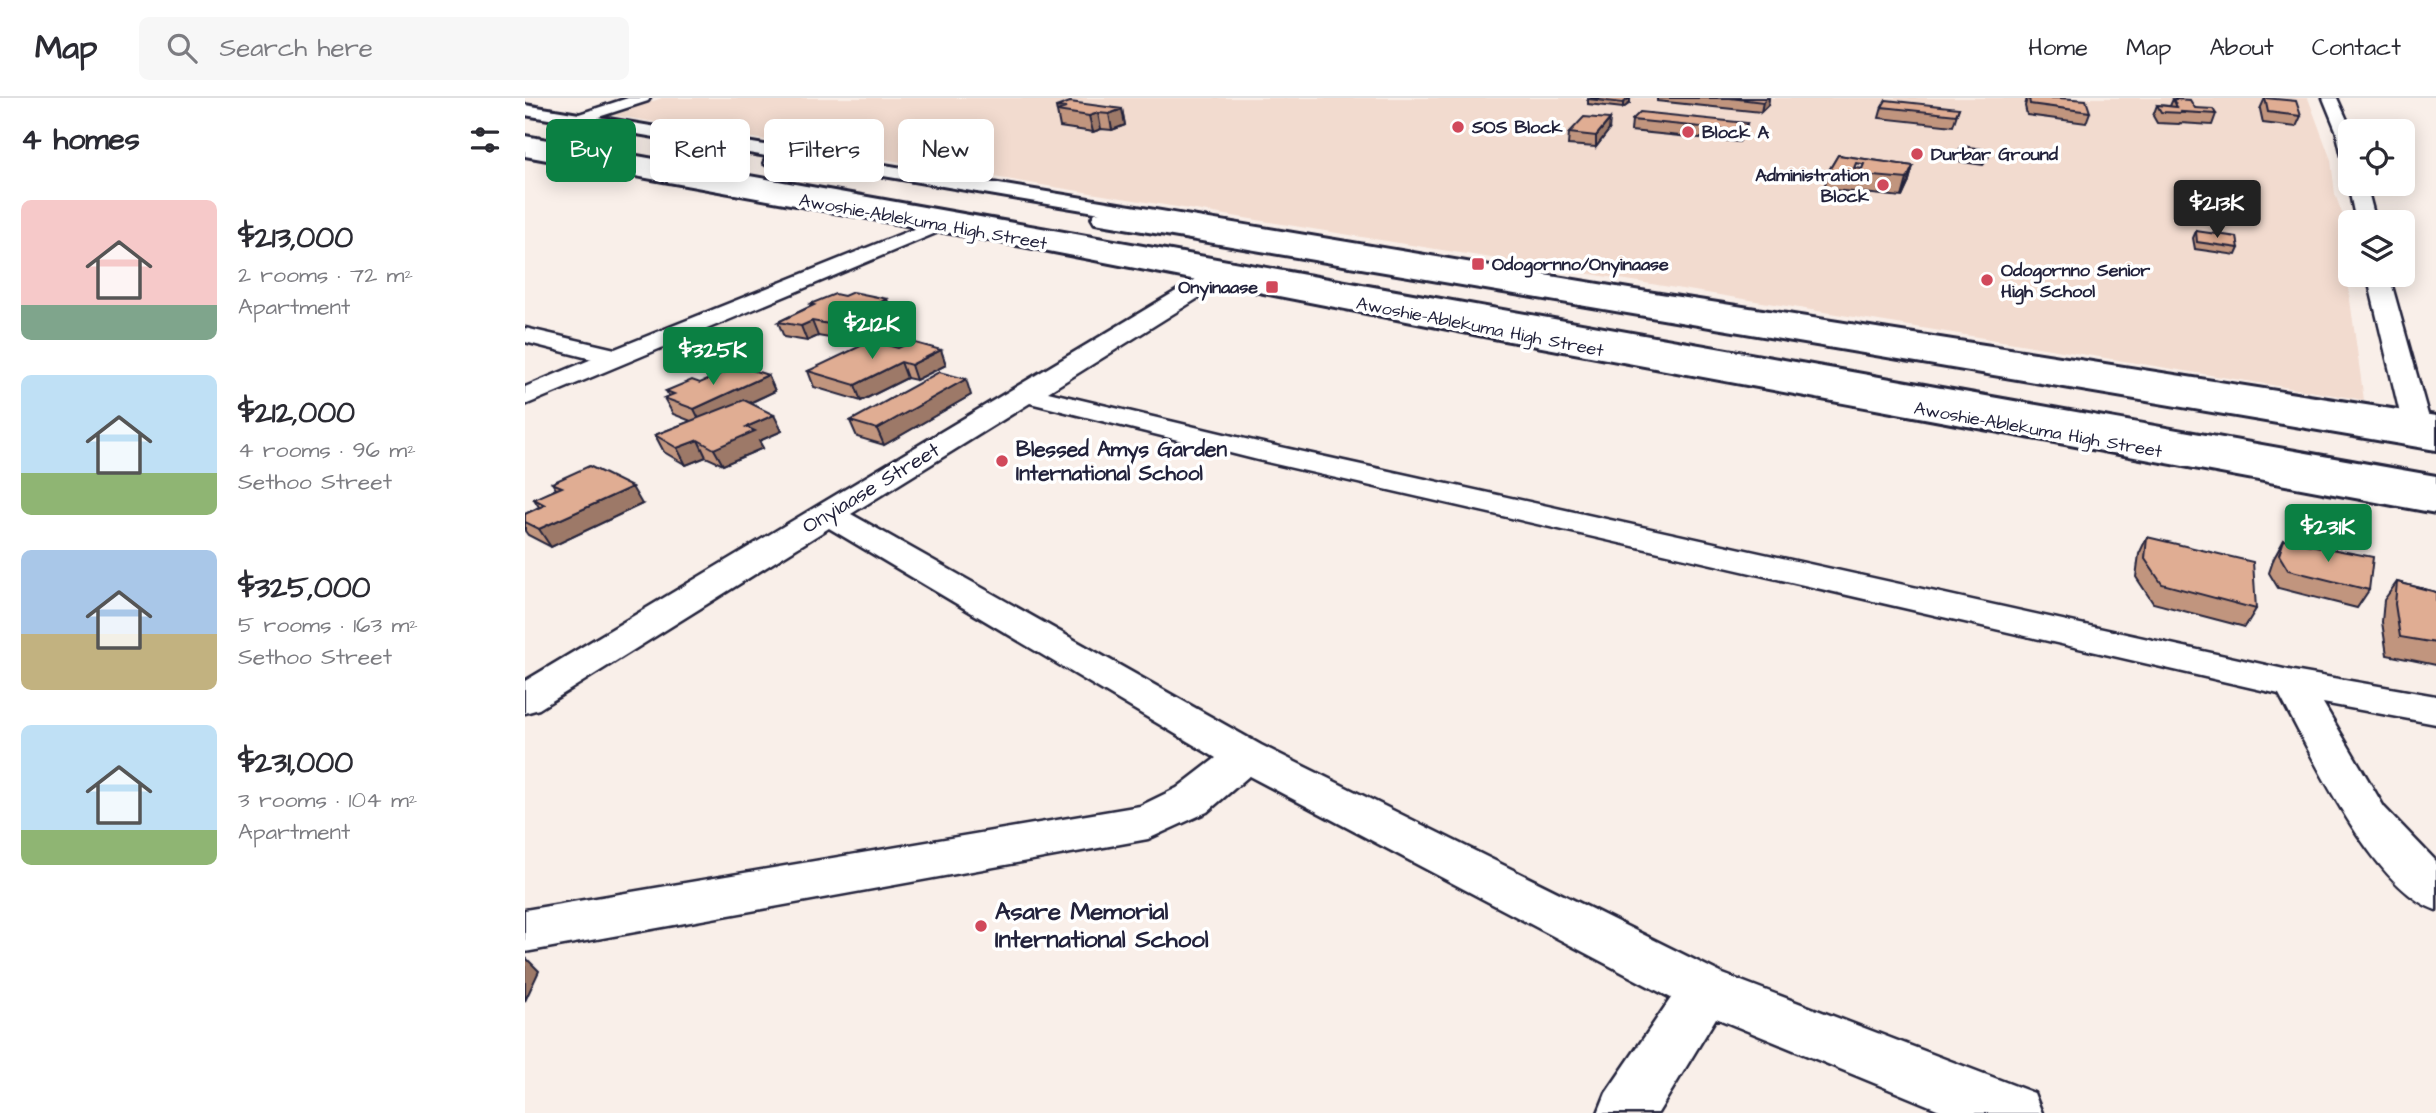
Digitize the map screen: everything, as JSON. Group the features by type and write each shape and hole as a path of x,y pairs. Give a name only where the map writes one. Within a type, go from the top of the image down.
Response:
{"main road":[{"name":"Awoshie-Ablekuma High Street","path":"525,110 570,119"},
{"name":"Awoshie-Ablekuma High Street","path":"525,119 650,143"},
{"name":"Awoshie-Ablekuma High Street","path":"636,130 764,151"},
{"name":"Awoshie-Ablekuma High Street","path":"525,141 995,224 2436,503"},
{"name":"Awoshie-Ablekuma High Street","path":"525,150 1028,240 1216,277 1510,325 2436,486"},
{"path":"643,162 650,158"},
{"name":"Awoshie-Ablekuma High Street","path":"884,171 1375,257"},
{"name":"Awoshie-Ablekuma High Street","path":"884,180 1375,257 2429,430"},
{"path":"995,224 1028,240"}],"street":[{"path":"578,119 643,98"},
{"path":"2330,98 2339,119"},
{"path":"525,397 941,225"},
{"name":"Onyiaase Street","path":"525,699 826,513 1028,395 1216,277"},
{"path":"2382,287 2429,430"},
{"path":"525,335 617,357"},
{"path":"1028,395 1258,451 2293,684 2436,709"},
{"path":"826,513 1246,756 1705,990 2014,1113"},
{"path":"2293,684 2369,819 2391,846 2436,891"},
{"path":"525,931 1147,822 1192,800 1246,756"},
{"path":"1626,1113 1705,990"}],"shaded area":[{"name":"Odogornno Senior High School","path":"662,98 2308,98 2331,160 2335,194 2341,210 2338,210 2338,287 2348,287 2364,400 994,177 994,119 898,119 898,162 884,159 884,119 764,119 764,140 750,137 750,119 650,119 650,121 612,115"}],"building":[{"path":"1589,98 1630,98 1623,103"},
{"path":"1730,98 1766,98 1763,102"},
{"path":"2029,98 2086,100 2090,112 2030,104"},
{"path":"2265,98 2296,101 2301,116 2268,112"},
{"path":"2173,99 2190,100 2195,108 2213,109 2216,114 2161,112 2157,105 2177,107"},
{"path":"1886,100 1959,108 1956,115 1882,107"},
{"path":"1070,102 1122,109 1109,114 1089,116 1057,111 1066,108 1056,107"},
{"path":"1640,112 1747,123 1741,131 1632,120"},
{"path":"1584,117 1610,119 1596,136 1569,133"},
{"path":"1962,146 1990,150 1984,159 1955,155"},
{"path":"1838,155 1913,166 1907,179 1828,172","holes":["1856,163 1864,164 1862,169 1854,168"]},
{"path":"2196,231 2237,237 2239,248 2197,242"},
{"path":"853,292 887,299 835,325 812,321 801,326 778,322 835,294 844,296"},
{"path":"871,341 898,348 912,342 941,350 911,365 901,362 855,385 808,371"},
{"path":"739,366 768,375 694,409 664,398 674,394 666,391 692,380 700,383"},
{"path":"939,372 966,379 877,429 850,421"},
{"path":"744,400 774,415 746,427 755,431 714,449 698,440 677,448 655,435"},
{"path":"589,466 632,487 539,529 525,522 525,514 545,505 534,499 562,487 552,483"},
{"path":"2147,537 2253,562 2256,609 2162,584 2145,559"},
{"path":"2284,540 2373,557 2369,590 2288,570 2279,555"},
{"path":"2397,582 2436,592 2436,643 2400,637 2395,604"}],"place":[{"name":"SOS Block","path":"1458,127"},
{"name":"Block A","path":"1688,132"},
{"name":"Durbar Ground","path":"1917,154"},
{"name":"Administration Block","path":"1883,185"},
{"name":"Odogornno/Onyinaase","path":"1478,264"},
{"name":"Odogornno Senior High School","path":"1987,280"},
{"name":"Onyinaase","path":"1272,287"},
{"name":"Blessed Amys Garden International School","path":"1002,461"},
{"name":"Asare Memorial International School","path":"981,926"}]}
